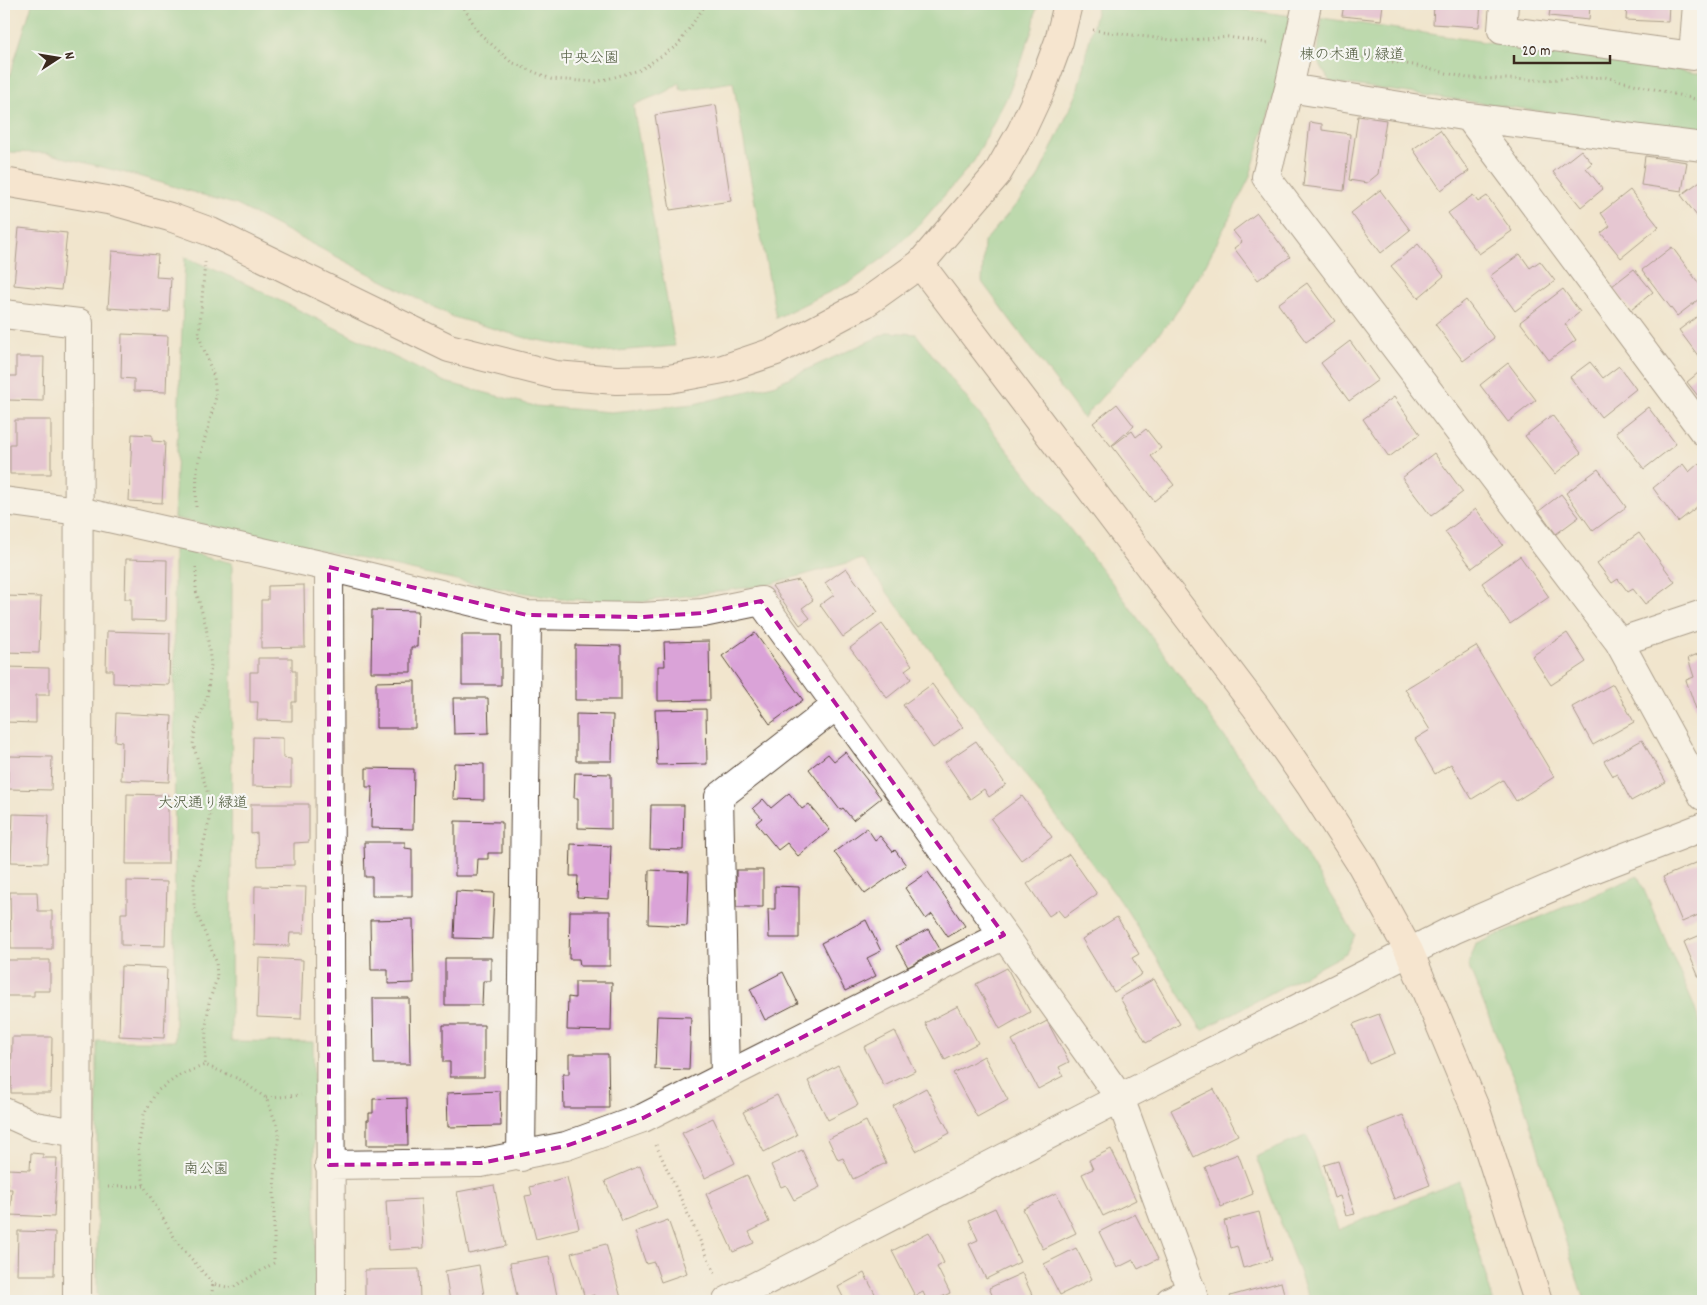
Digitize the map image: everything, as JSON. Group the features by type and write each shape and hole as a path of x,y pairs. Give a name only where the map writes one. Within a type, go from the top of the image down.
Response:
{"street":[{"path":"4,182 112,201 170,217 212,232 329,288 378,315 449,348 555,375 616,380 670,379 723,369 776,351 864,304 920,264 997,174 1021,132 1042,88 1068,4"},
{"path":"1307,4 1289,88 1266,178 1619,642 1703,796"},
{"path":"1504,4 1502,30 1693,56 1697,4"},
{"path":"1289,88 1469,117 1703,147"},
{"path":"1469,117 1703,431"},
{"path":"920,264 1256,707 1310,784 1362,866 1409,951 1476,1110 1538,1301"},
{"path":"4,314 79,322 78,1301"},
{"path":"4,501 78,511 329,567 527,615 650,617 703,613 761,601 1120,1098 1186,1298"},
{"path":"329,567 329,1165 331,1301"},
{"path":"1619,642 1703,614"},
{"path":"521,1157 527,615"},
{"path":"725,1077 719,796 837,705"},
{"path":"722,1290 1120,1098 1453,930 1596,868 1703,827"},
{"path":"329,1165 481,1163 521,1157 566,1146 642,1118 1004,935"},
{"path":"4,1112 35,1126 78,1133"}],"path":[{"path":"462,4 478,32 511,62 551,79 596,82 640,70 678,45 706,4"},
{"path":"1087,30 1180,41 1228,38 1413,65 1467,78 1539,80 1605,77 1703,101"},
{"path":"196,511 197,468 216,397 214,377 200,336 205,258"},
{"path":"196,566 196,590 206,626 211,666 207,698 196,725 193,744 207,791 210,818 194,880 194,906 216,961 217,978 209,1002 205,1065"},
{"path":"205,1065 239,1079 266,1098 279,1130 274,1189 274,1263 232,1288 213,1284 177,1242 144,1186 138,1148 144,1114 157,1091 180,1075 205,1065"},
{"path":"642,1118 722,1290"},
{"path":"78,1189 144,1186"},
{"path":"211,1301 213,1284"}],"highlighted area":[{"path":"329,567 527,615 642,617 703,613 761,601 1004,935 643,1118 566,1146 481,1163 329,1165"}],"green space":[{"name":"中央公園","path":"32,4 1037,4 1033,28 1009,93 974,161 918,226 886,256 852,281 776,318 733,82 681,90 679,83 668,91 633,105 675,346 605,352 526,338 453,317 237,205 138,176 46,153 4,152 4,94"},
{"path":"1098,4 1200,4 1293,16 1281,73 1249,179 1206,264 1172,319 1083,418 982,282 984,242 1036,181 1076,96"},
{"name":"棟の木通り緑道","path":"1322,18 1703,74 1703,134 1330,82 1317,60"},
{"path":"185,257 238,280 445,382 535,406 611,412 694,404 773,385 889,332 916,334 1110,580 1280,813 1355,935 1346,953 1202,1030 1124,906 862,559 767,585 641,602 558,599 470,583 174,518"},
{"name":"南公園","path":"174,548 232,563 231,1041 313,1042 316,1301 103,1301 97,1295 97,1041 175,1041"},
{"path":"1638,876 1694,1006 1703,1033 1703,1301 1584,1301 1524,1104 1468,965 1476,944"},
{"path":"1307,1135 1338,1230 1459,1181 1493,1301 1310,1301 1256,1157"}],"building":[{"path":"1344,4 1383,4 1381,20 1342,16"},
{"path":"1434,4 1481,4 1479,27 1433,24"},
{"path":"1551,4 1590,4 1589,20 1549,16"},
{"path":"1627,4 1669,4 1668,22 1626,20"},
{"path":"716,105 731,201 670,210 655,115"},
{"path":"1358,116 1386,120 1378,174 1367,183 1349,180"},
{"path":"1310,122 1322,124 1322,130 1350,134 1344,191 1303,186"},
{"path":"1440,130 1469,171 1441,190 1413,149"},
{"path":"1581,150 1592,163 1586,168 1603,189 1581,207 1553,172"},
{"path":"1645,156 1687,162 1682,191 1641,185"},
{"path":"1703,179 1703,224 1681,195"},
{"path":"1380,190 1410,230 1381,253 1351,213"},
{"path":"1630,190 1659,227 1621,258 1601,233 1610,226 1601,213"},
{"path":"1473,195 1478,202 1487,196 1512,231 1479,254 1448,213"},
{"path":"1257,213 1290,257 1258,280 1234,248 1242,242 1233,231"},
{"path":"19,228 67,233 61,290 14,285"},
{"path":"1418,244 1444,276 1418,298 1391,266"},
{"path":"1672,247 1703,289 1703,296 1677,316 1642,270"},
{"path":"112,251 158,255 156,277 171,278 169,312 108,308"},
{"path":"1520,254 1530,268 1540,261 1555,281 1515,311 1490,276"},
{"path":"1634,269 1653,292 1631,310 1612,286"},
{"path":"1307,283 1335,321 1306,342 1278,304"},
{"path":"1563,289 1580,312 1565,324 1576,340 1549,360 1520,322"},
{"path":"1466,300 1494,338 1463,361 1435,324"},
{"path":"1703,312 1703,354 1699,357 1679,330"},
{"path":"122,334 168,336 166,392 134,391 134,379 121,378"},
{"path":"1350,341 1378,380 1349,401 1321,363"},
{"path":"16,357 44,357 43,401 8,400 8,376 16,376"},
{"path":"1590,362 1603,378 1619,366 1636,389 1601,417 1570,377"},
{"path":"1508,363 1536,400 1508,422 1480,385"},
{"path":"1703,369 1703,392 1698,396 1687,382"},
{"path":"1394,397 1420,434 1389,457 1363,419"},
{"path":"1117,404 1134,426 1111,446 1093,423"},
{"path":"1648,407 1676,444 1644,469 1616,432"},
{"path":"1552,415 1581,453 1555,474 1525,436"},
{"path":"15,420 51,420 51,474 10,474 10,444 15,444"},
{"path":"1146,429 1161,448 1151,456 1174,485 1154,501 1112,446 1132,431 1136,437"},
{"path":"132,434 152,435 152,441 165,442 162,503 129,501"},
{"path":"1434,453 1463,492 1431,516 1402,478"},
{"path":"1699,463 1703,468 1703,502 1678,522 1653,488 1683,464 1689,472"},
{"path":"1598,469 1626,507 1593,531 1566,493"},
{"path":"1561,494 1579,517 1556,534 1539,511"},
{"path":"1476,509 1503,545 1472,568 1445,532"},
{"path":"1639,533 1675,582 1645,604 1633,589 1628,592 1618,579 1612,583 1597,563"},
{"path":"1520,556 1549,597 1510,624 1482,583"},
{"path":"126,559 167,560 166,621 131,620 131,599 125,599"},
{"path":"846,568 878,612 843,637 820,605 834,595 825,583"},
{"path":"799,580 813,600 802,608 810,618 800,625 772,586"},
{"path":"304,585 305,647 261,648 261,600 268,600 268,586"},
{"path":"4,596 41,597 39,653 4,652"},
{"path":"372,610 418,611 417,647 411,647 411,672 371,672"},
{"path":"882,624 912,665 905,670 911,679 887,698 850,648"},
{"path":"107,631 170,633 169,685 113,683 113,670 106,670"},
{"path":"755,633 803,700 770,724 722,656"},
{"path":"1567,633 1586,662 1551,685 1532,656"},
{"path":"462,635 501,635 501,685 462,685"},
{"path":"709,641 710,700 658,701 658,666 665,666 664,642"},
{"path":"575,645 621,646 621,700 575,700"},
{"path":"1476,646 1554,777 1516,801 1503,780 1472,799 1451,764 1435,774 1415,739 1430,730 1405,689"},
{"path":"1703,652 1703,707 1696,709 1686,680 1694,677 1688,658"},
{"path":"258,658 292,658 292,671 296,671 296,702 292,702 292,721 257,720 258,702 250,702 250,672 258,672"},
{"path":"5,667 49,668 49,695 36,695 36,723 5,722"},
{"path":"415,681 415,728 376,728 376,682"},
{"path":"932,684 963,727 933,748 903,705"},
{"path":"1613,684 1634,722 1593,745 1572,707"},
{"path":"453,698 488,698 489,733 454,734"},
{"path":"706,709 707,764 657,765 655,710"},
{"path":"116,713 172,716 169,782 121,780 122,742 115,741"},
{"path":"576,714 613,715 612,761 576,761"},
{"path":"253,737 283,738 283,758 291,759 291,787 252,786"},
{"path":"1642,740 1666,782 1631,801 1617,774 1613,776 1604,761"},
{"path":"976,741 1006,785 989,797 984,789 970,799 945,762"},
{"path":"845,752 881,798 853,820 843,808 840,810 809,769 828,754 834,761"},
{"path":"8,756 52,757 51,790 8,789"},
{"path":"454,763 484,764 484,800 453,799"},
{"path":"366,768 414,769 413,829 371,828 372,787 366,787"},
{"path":"575,773 611,774 611,829 578,828 578,798 574,798"},
{"path":"789,793 802,809 809,804 830,830 798,856 787,843 778,850 756,823 762,818 753,808 763,799 771,808"},
{"path":"127,794 168,795 168,864 126,864"},
{"path":"1022,796 1052,837 1021,860 991,819"},
{"path":"251,804 309,804 309,842 294,843 294,865 258,866 257,833 251,834"},
{"path":"651,805 684,805 683,850 650,849"},
{"path":"13,814 49,815 47,863 11,862"},
{"path":"455,821 502,822 502,853 488,853 488,859 478,859 477,876 455,876"},
{"path":"867,828 875,840 880,836 893,852 895,850 906,865 865,894 834,852"},
{"path":"364,842 405,842 405,848 412,849 412,896 372,896 372,877 365,877"},
{"path":"571,844 611,846 609,899 577,897 578,876 570,876"},
{"path":"1069,854 1097,894 1064,917 1058,910 1049,916 1027,884"},
{"path":"1703,860 1703,913 1682,922 1663,877"},
{"path":"649,870 689,872 687,926 648,924"},
{"path":"736,870 763,870 763,907 736,907"},
{"path":"928,872 965,926 948,937 932,914 926,919 905,888"},
{"path":"127,881 167,882 165,946 121,945 121,913 127,913"},
{"path":"255,886 306,887 304,933 290,933 289,946 254,945"},
{"path":"775,886 799,887 799,938 769,938 768,909 775,909"},
{"path":"456,891 494,893 492,939 454,938"},
{"path":"10,892 37,892 38,911 52,911 52,949 11,949"},
{"path":"570,911 610,911 610,966 580,966 579,959 569,959"},
{"path":"1117,917 1139,954 1132,958 1142,974 1114,992 1082,939"},
{"path":"413,919 414,983 388,984 388,970 371,970 370,920"},
{"path":"866,920 881,951 867,958 876,976 845,991 821,943"},
{"path":"928,929 940,949 908,967 896,946"},
{"path":"1703,934 1703,987 1684,942"},
{"path":"259,958 303,960 301,1019 257,1017"},
{"path":"445,958 491,958 491,981 483,981 482,1005 445,1005"},
{"path":"4,960 50,960 50,991 34,991 34,996 4,996"},
{"path":"121,966 167,968 164,1038 119,1036"},
{"path":"1007,968 1030,1012 1000,1029 976,984"},
{"path":"783,972 798,1003 765,1020 750,989"},
{"path":"1154,979 1180,1024 1146,1043 1120,998"},
{"path":"575,982 612,982 611,1031 567,1030 568,997 575,998"},
{"path":"373,998 409,998 410,1064 374,1064"},
{"path":"958,1006 978,1043 945,1060 925,1023"},
{"path":"1379,1014 1395,1053 1369,1064 1353,1024"},
{"path":"657,1016 691,1017 689,1070 655,1069"},
{"path":"1047,1021 1069,1062 1059,1067 1063,1076 1038,1089 1012,1040"},
{"path":"443,1025 484,1025 484,1077 450,1077 450,1062 443,1062"},
{"path":"895,1031 915,1071 884,1086 864,1047"},
{"path":"12,1037 52,1037 51,1093 11,1093"},
{"path":"569,1054 608,1054 609,1108 564,1108 563,1074 569,1074"},
{"path":"984,1056 1008,1100 977,1117 953,1073"},
{"path":"838,1065 858,1105 828,1120 808,1081"},
{"path":"926,1088 950,1133 916,1151 893,1106"},
{"path":"1214,1089 1238,1135 1194,1157 1171,1110"},
{"path":"500,1091 501,1126 448,1127 447,1093"},
{"path":"777,1095 797,1135 764,1152 743,1112"},
{"path":"407,1098 408,1145 367,1145 367,1120 369,1120 369,1113 373,1113 373,1099"},
{"path":"1403,1115 1430,1185 1394,1199 1367,1129"},
{"path":"713,1118 735,1163 705,1178 682,1133"},
{"path":"866,1121 886,1163 853,1179 843,1158 838,1160 828,1139"},
{"path":"1111,1149 1136,1200 1103,1216 1082,1174 1093,1169 1089,1160"},
{"path":"802,1150 820,1187 794,1200 786,1185 781,1187 771,1165"},
{"path":"31,1153 43,1154 43,1158 57,1158 54,1217 10,1215 12,1189 7,1189 7,1169 30,1170"},
{"path":"1238,1154 1253,1194 1221,1207 1205,1167"},
{"path":"1338,1161 1355,1214 1346,1216 1340,1196 1334,1198 1324,1165"},
{"path":"640,1166 657,1207 622,1221 605,1181"},
{"path":"747,1175 769,1222 749,1232 754,1243 733,1252 706,1194"},
{"path":"567,1177 579,1228 536,1239 525,1196 532,1195 530,1187"},
{"path":"494,1185 506,1246 469,1254 457,1192"},
{"path":"1056,1193 1076,1233 1043,1249 1023,1209"},
{"path":"421,1199 424,1248 389,1250 386,1201"},
{"path":"995,1208 1020,1262 986,1279 969,1244 978,1240 969,1220"},
{"path":"1259,1212 1272,1260 1243,1268 1237,1246 1231,1248 1224,1221"},
{"path":"1135,1214 1158,1259 1138,1269 1133,1260 1117,1268 1099,1232"},
{"path":"668,1220 687,1273 661,1282 654,1262 646,1264 635,1232"},
{"path":"18,1231 55,1232 54,1275 17,1275"},
{"path":"929,1232 944,1263 937,1267 950,1293 934,1301 927,1301 923,1292 915,1296 892,1251"},
{"path":"606,1244 621,1298 610,1301 596,1301 594,1295 585,1298 571,1253"},
{"path":"1076,1248 1092,1279 1060,1295 1044,1264"},
{"path":"549,1256 558,1301 518,1301 510,1263"},
{"path":"479,1265 485,1301 450,1301 445,1271"},
{"path":"419,1269 420,1301 365,1301 365,1270"},
{"path":"864,1273 879,1301 845,1301 838,1287"},
{"path":"1022,1273 1035,1301 995,1301 989,1288"},
{"path":"1281,1282 1286,1301 1232,1301 1230,1296"}],"park label":[{"name":"大沢通り緑道","path":"203,802"}]}
